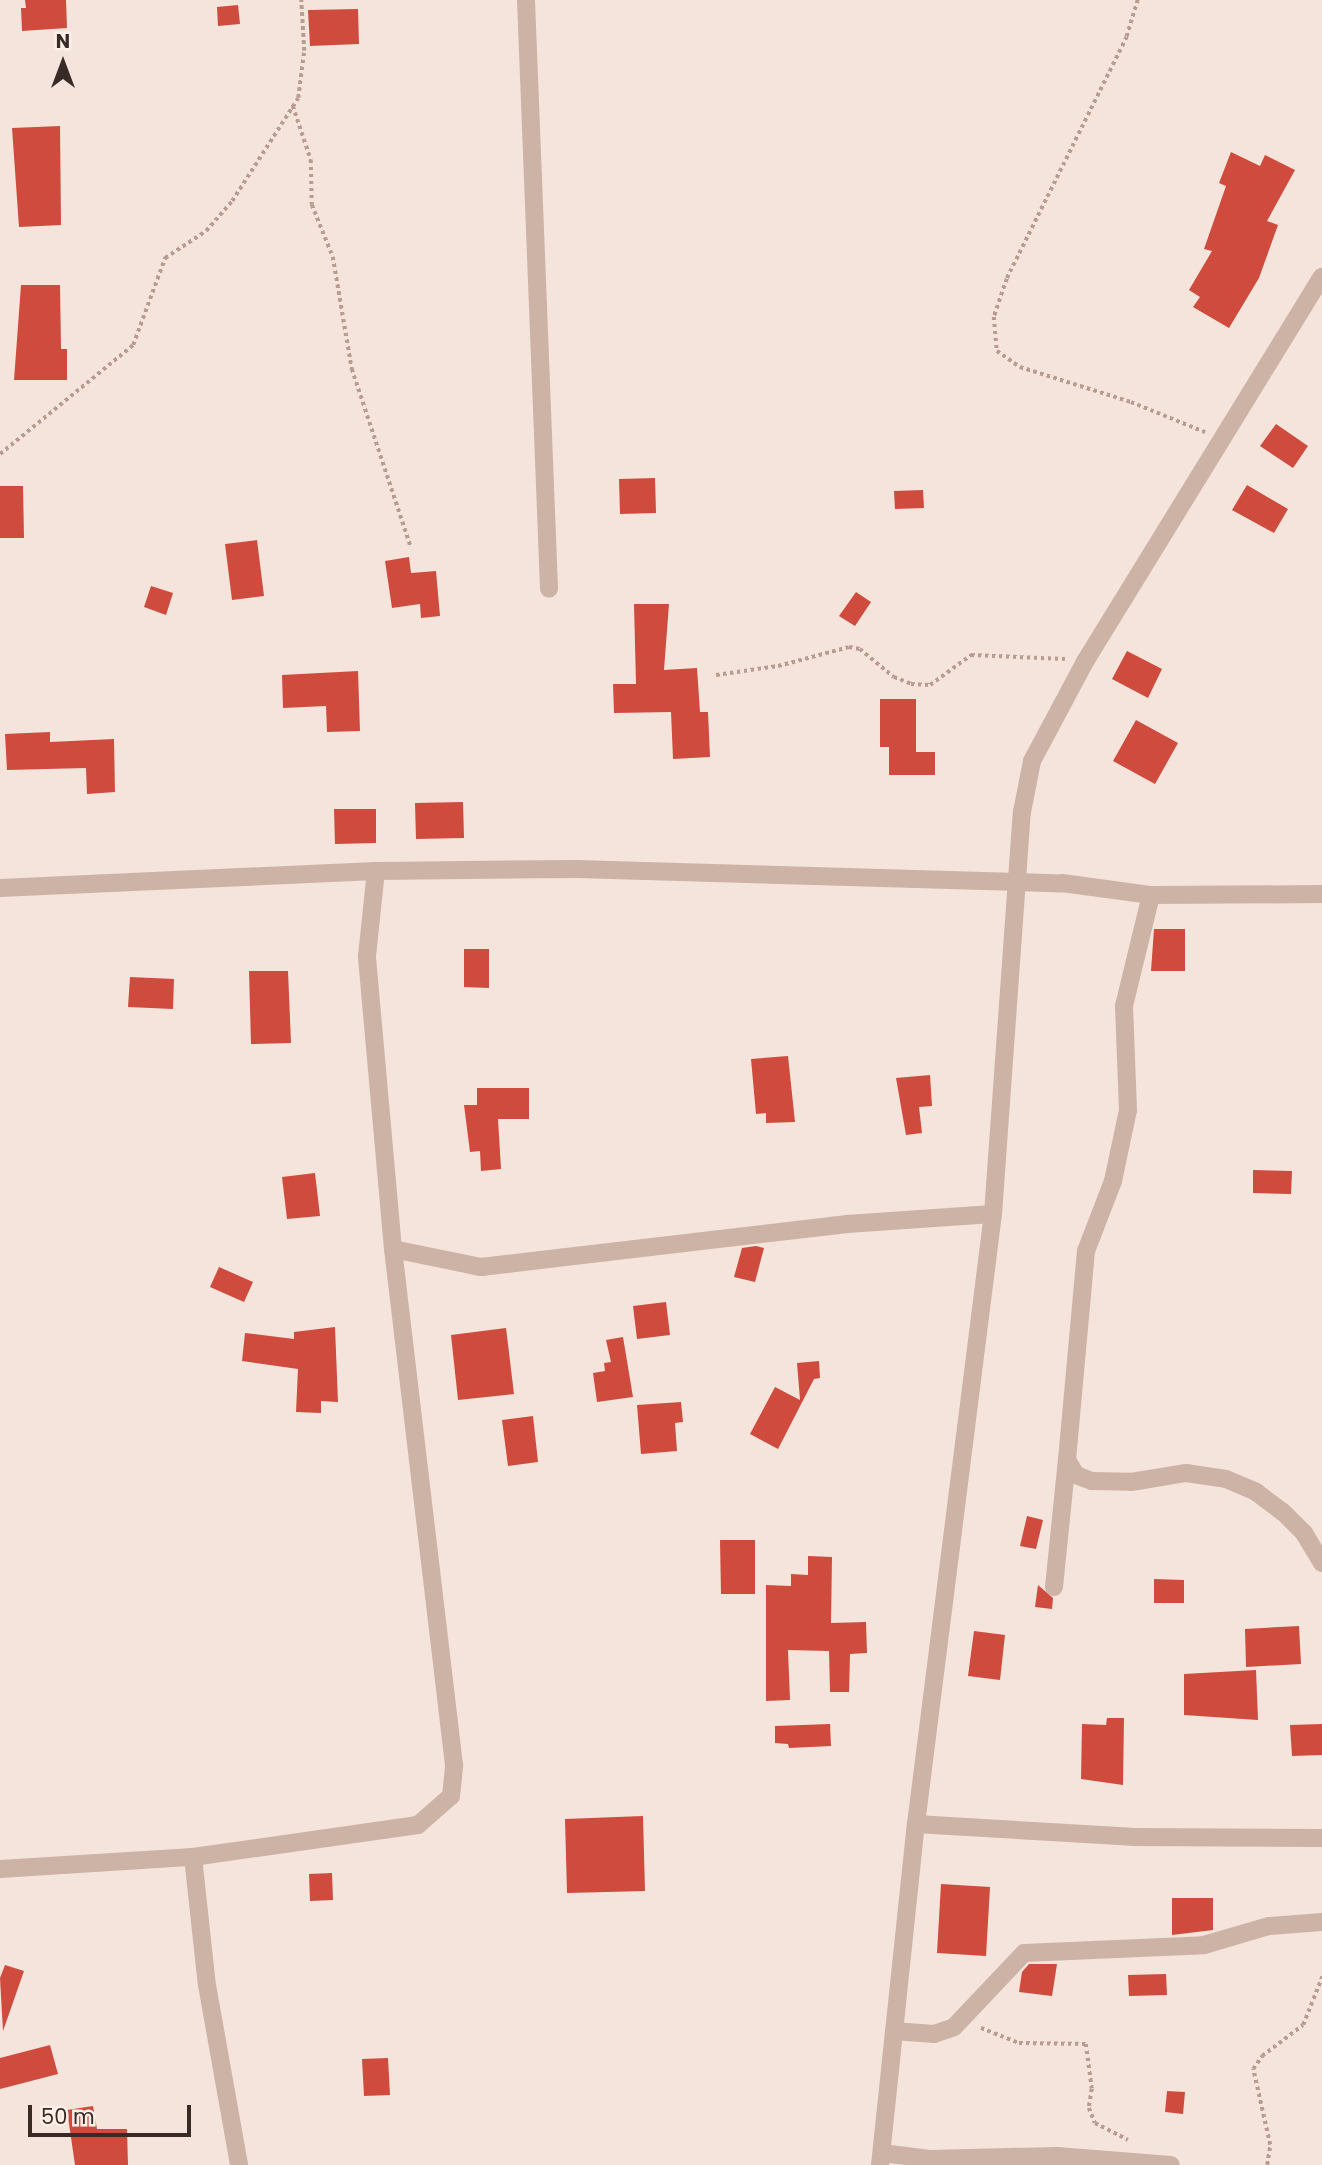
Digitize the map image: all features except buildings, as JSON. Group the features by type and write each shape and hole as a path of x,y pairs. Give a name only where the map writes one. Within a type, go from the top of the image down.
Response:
{"street":[{"path":"526,0 549,589"},
{"path":"1163,2164 1058,2156 881,2159 916,1824 993,1214 1016,881 1032,761 1086,660 1322,277"},
{"path":"0,888 376,871 577,869 1016,881 1151,895 1322,894"},
{"path":"0,1868 193,1857 418,1825 451,1796 454,1765 393,1249 367,956 376,871"},
{"path":"1054,1587 1086,1251 1113,1181 1128,1110 1124,1006 1151,895"},
{"path":"393,1249 481,1267 847,1224 993,1214"},
{"path":"1066,1460 1076,1475 1092,1481 1131,1482 1186,1473 1226,1479 1256,1492 1283,1513 1304,1533 1322,1563"},
{"path":"916,1824 1132,1837 1322,1838"},
{"path":"193,1857 207,1985 239,2165"},
{"path":"894,2031 934,2034 954,2027 1024,1953 1203,1945 1269,1926 1322,1922"}],"path":[{"path":"0,454 133,345 165,258 206,231 232,201 293,106 304,51 302,0"},
{"path":"1138,0 1127,37 1084,129 1007,279 994,317 997,351 1020,367 1131,402 1223,440"},
{"path":"293,106 311,160 312,205 333,257 352,369 411,547"},
{"path":"716,674 778,666 849,647 860,649 894,677 911,684 930,685 971,655 1086,660"},
{"path":"1267,2165 1270,2145 1253,2069 1262,2056 1303,2025 1322,1978"},
{"path":"961,2018 1019,2043 1086,2044 1092,2089 1089,2108 1095,2123 1163,2164"}]}
